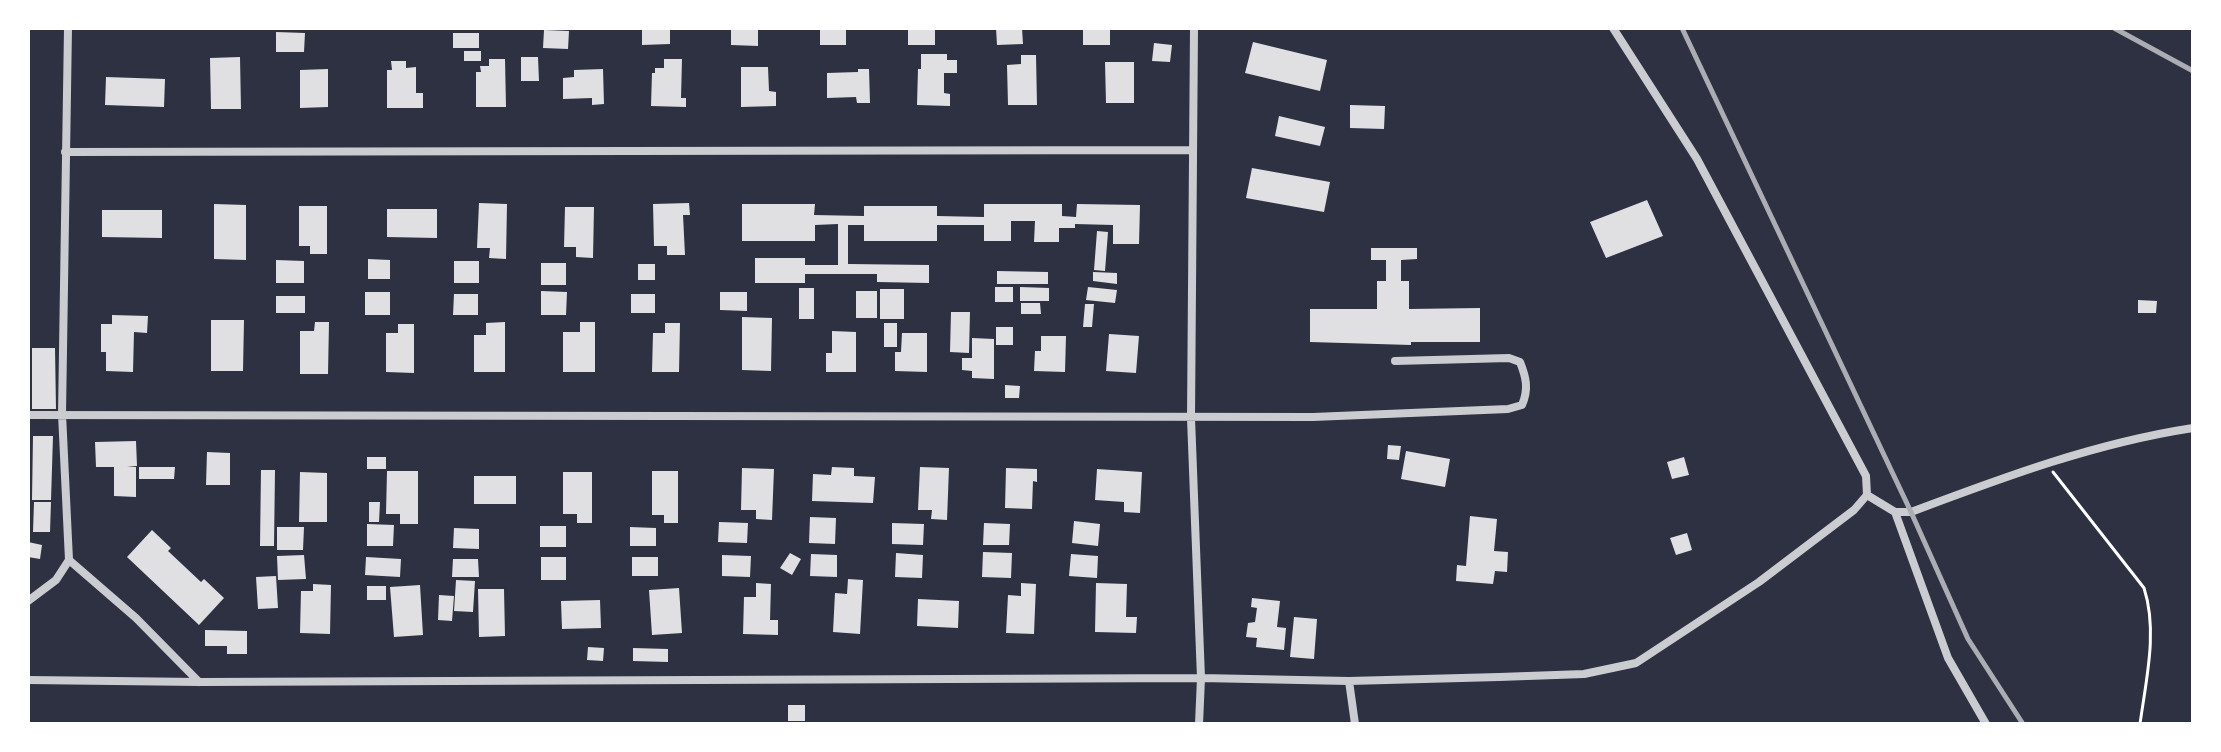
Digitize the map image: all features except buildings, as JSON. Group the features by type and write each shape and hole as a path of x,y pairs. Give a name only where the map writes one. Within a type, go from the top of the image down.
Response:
{"street":[{"path":"28,601 56,580 69,560 62,414 68,28"},
{"path":"1194,28 1191,418 1201,678 1199,724"},
{"path":"28,680 1201,678 1349,681 1584,674 1636,663 1759,582 1854,510 1867,495 1866,476 1697,159 1613,28"},
{"path":"65,152 1193,150"},
{"path":"28,415 1191,418 1486,411 1522,405 1527,394 1526,376 1520,362 1509,358 1395,361"},
{"path":"1867,495 1895,512 1911,512 2046,463 2098,448 2193,428"},
{"path":"1895,512 1948,658 1986,724"},
{"path":"69,560 136,618 199,682"},
{"path":"1349,681 1355,724"}],"path":[{"path":"2046,463 2144,588 2151,609 2140,724"}],"railway":[{"path":"1682,28 1968,639 2023,724"},
{"path":"2114,28 2193,71"}]}
